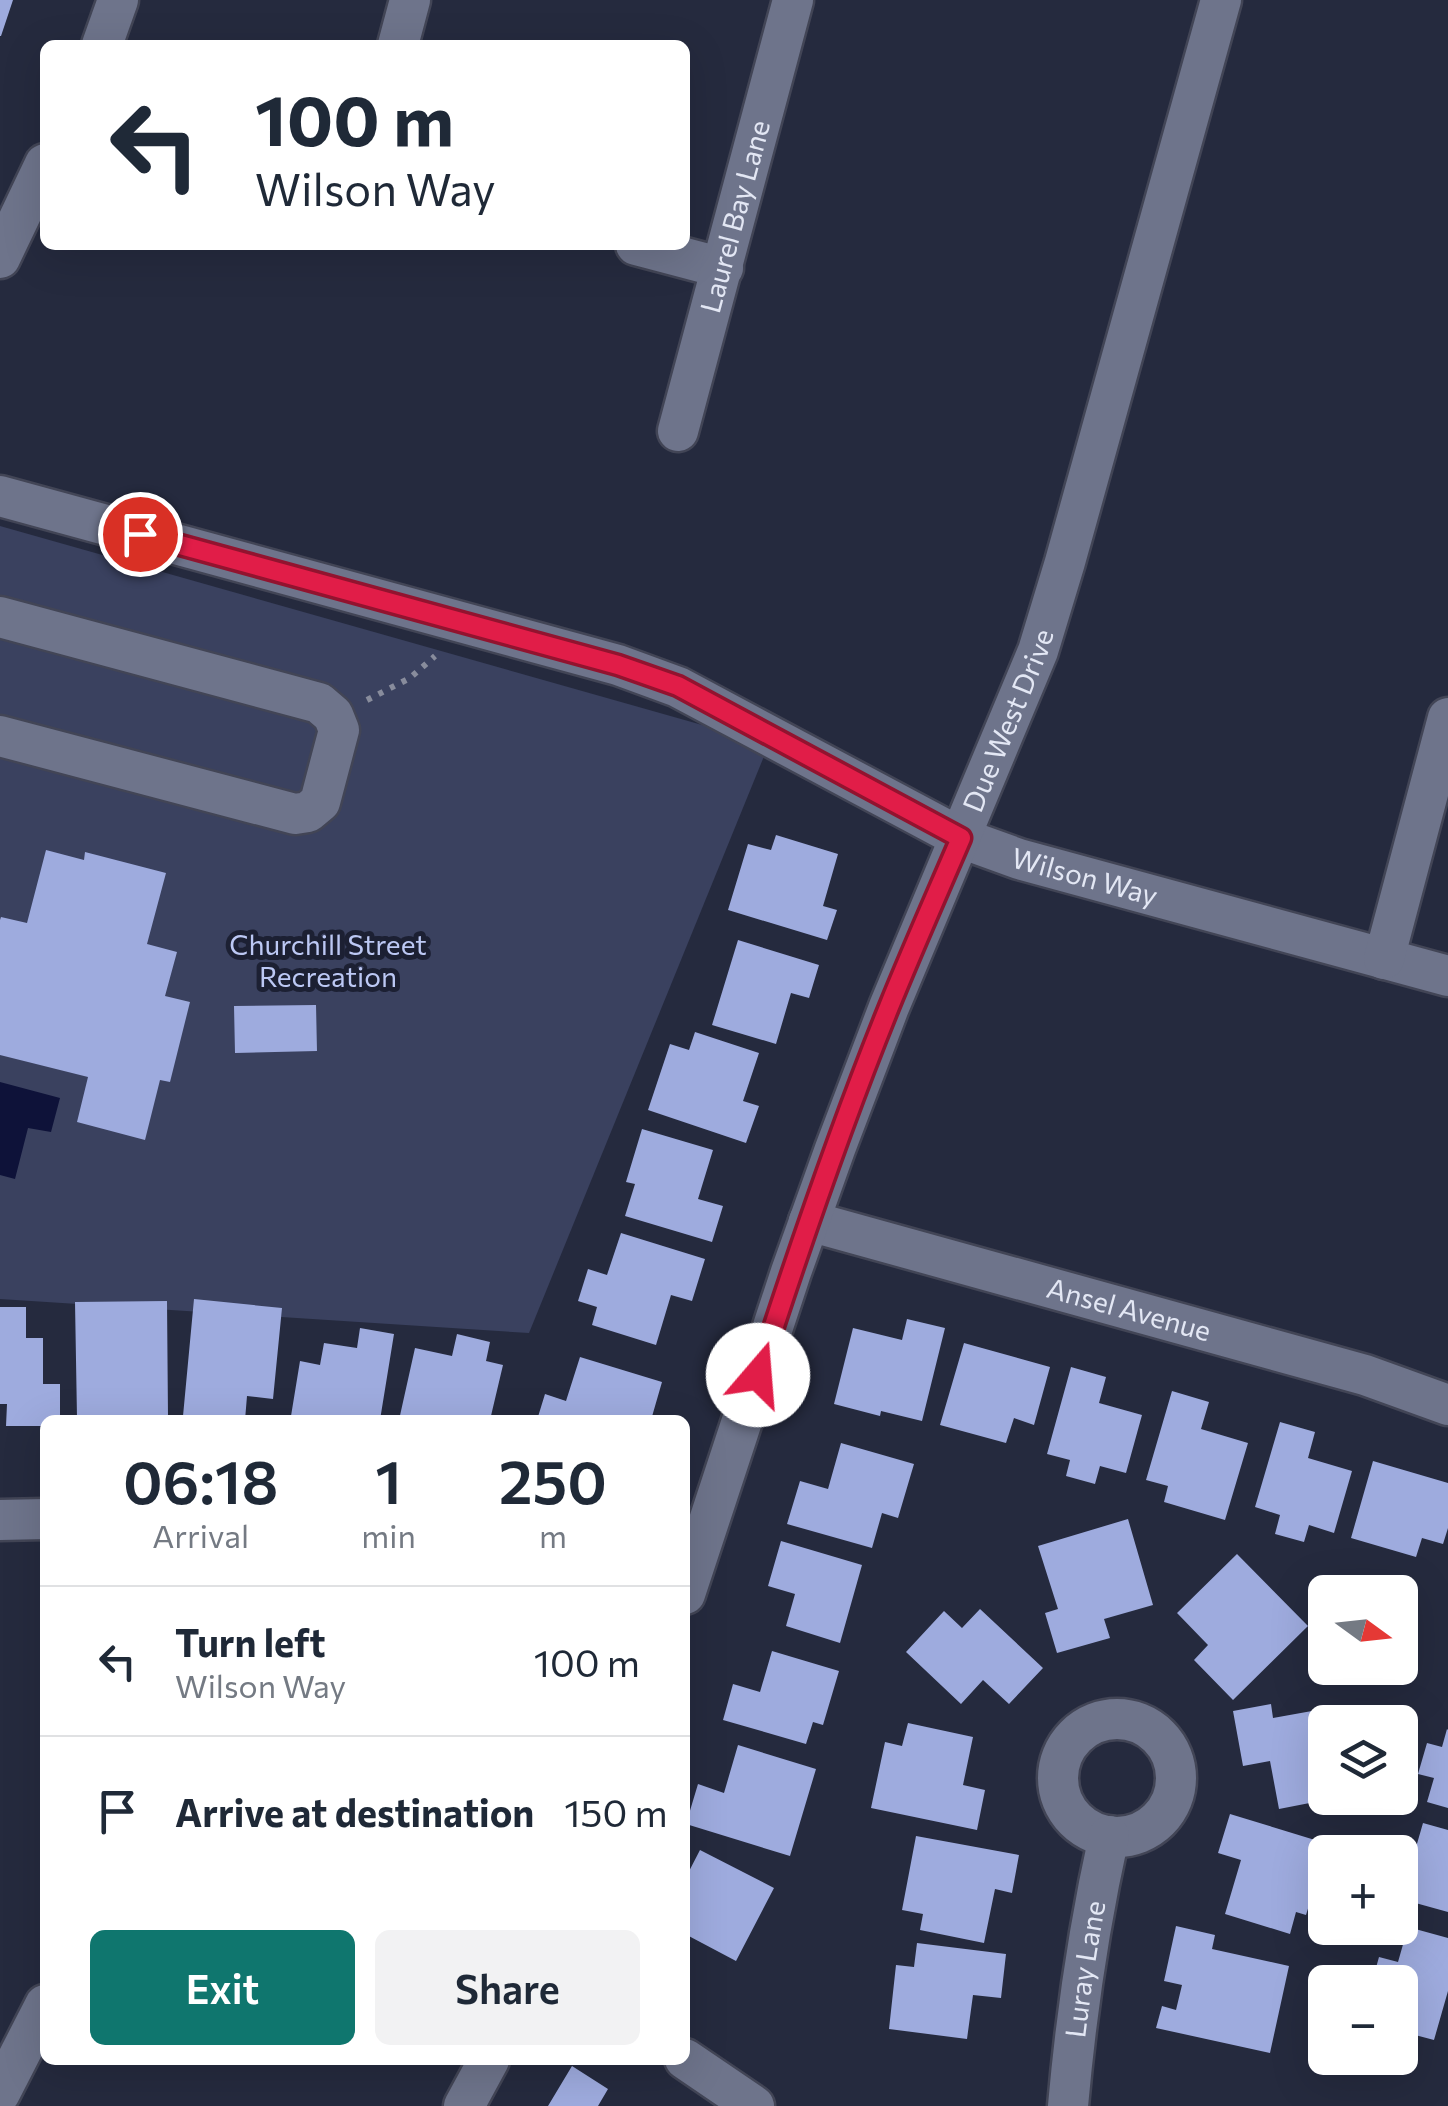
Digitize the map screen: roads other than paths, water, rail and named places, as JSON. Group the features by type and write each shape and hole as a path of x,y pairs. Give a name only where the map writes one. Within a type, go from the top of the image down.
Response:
{"street":[{"path":"104,40 118,0"},
{"path":"399,40 410,0"},
{"name":"Laurel Bay Lane","path":"678,431 793,0"},
{"name":"Due West Drive","path":"690,1579 810,1221 889,1007 1038,651 1221,0"},
{"path":"0,258 40,174"},
{"path":"655,250 723,268"},
{"name":"Wilson Way","path":"0,496 618,665 678,686 961,838 1019,860 1448,976"},
{"path":"0,618 319,703 333,715 339,730 320,802 308,812 295,814 0,736"},
{"path":"1384,959 1448,718"},
{"name":"Ansel Avenue","path":"810,1221 1365,1375 1448,1405"},
{"path":"0,1520 40,1519"},
{"name":"Luray Lane","path":"1068,2106 1074,2029 1108,1836"},
{"path":"0,2094 40,2015"},
{"path":"690,2063 754,2106"},
{"path":"464,2106 486,2065"}],"park label":[{"name":"Churchill Street Recreation","path":"328,961"}]}
